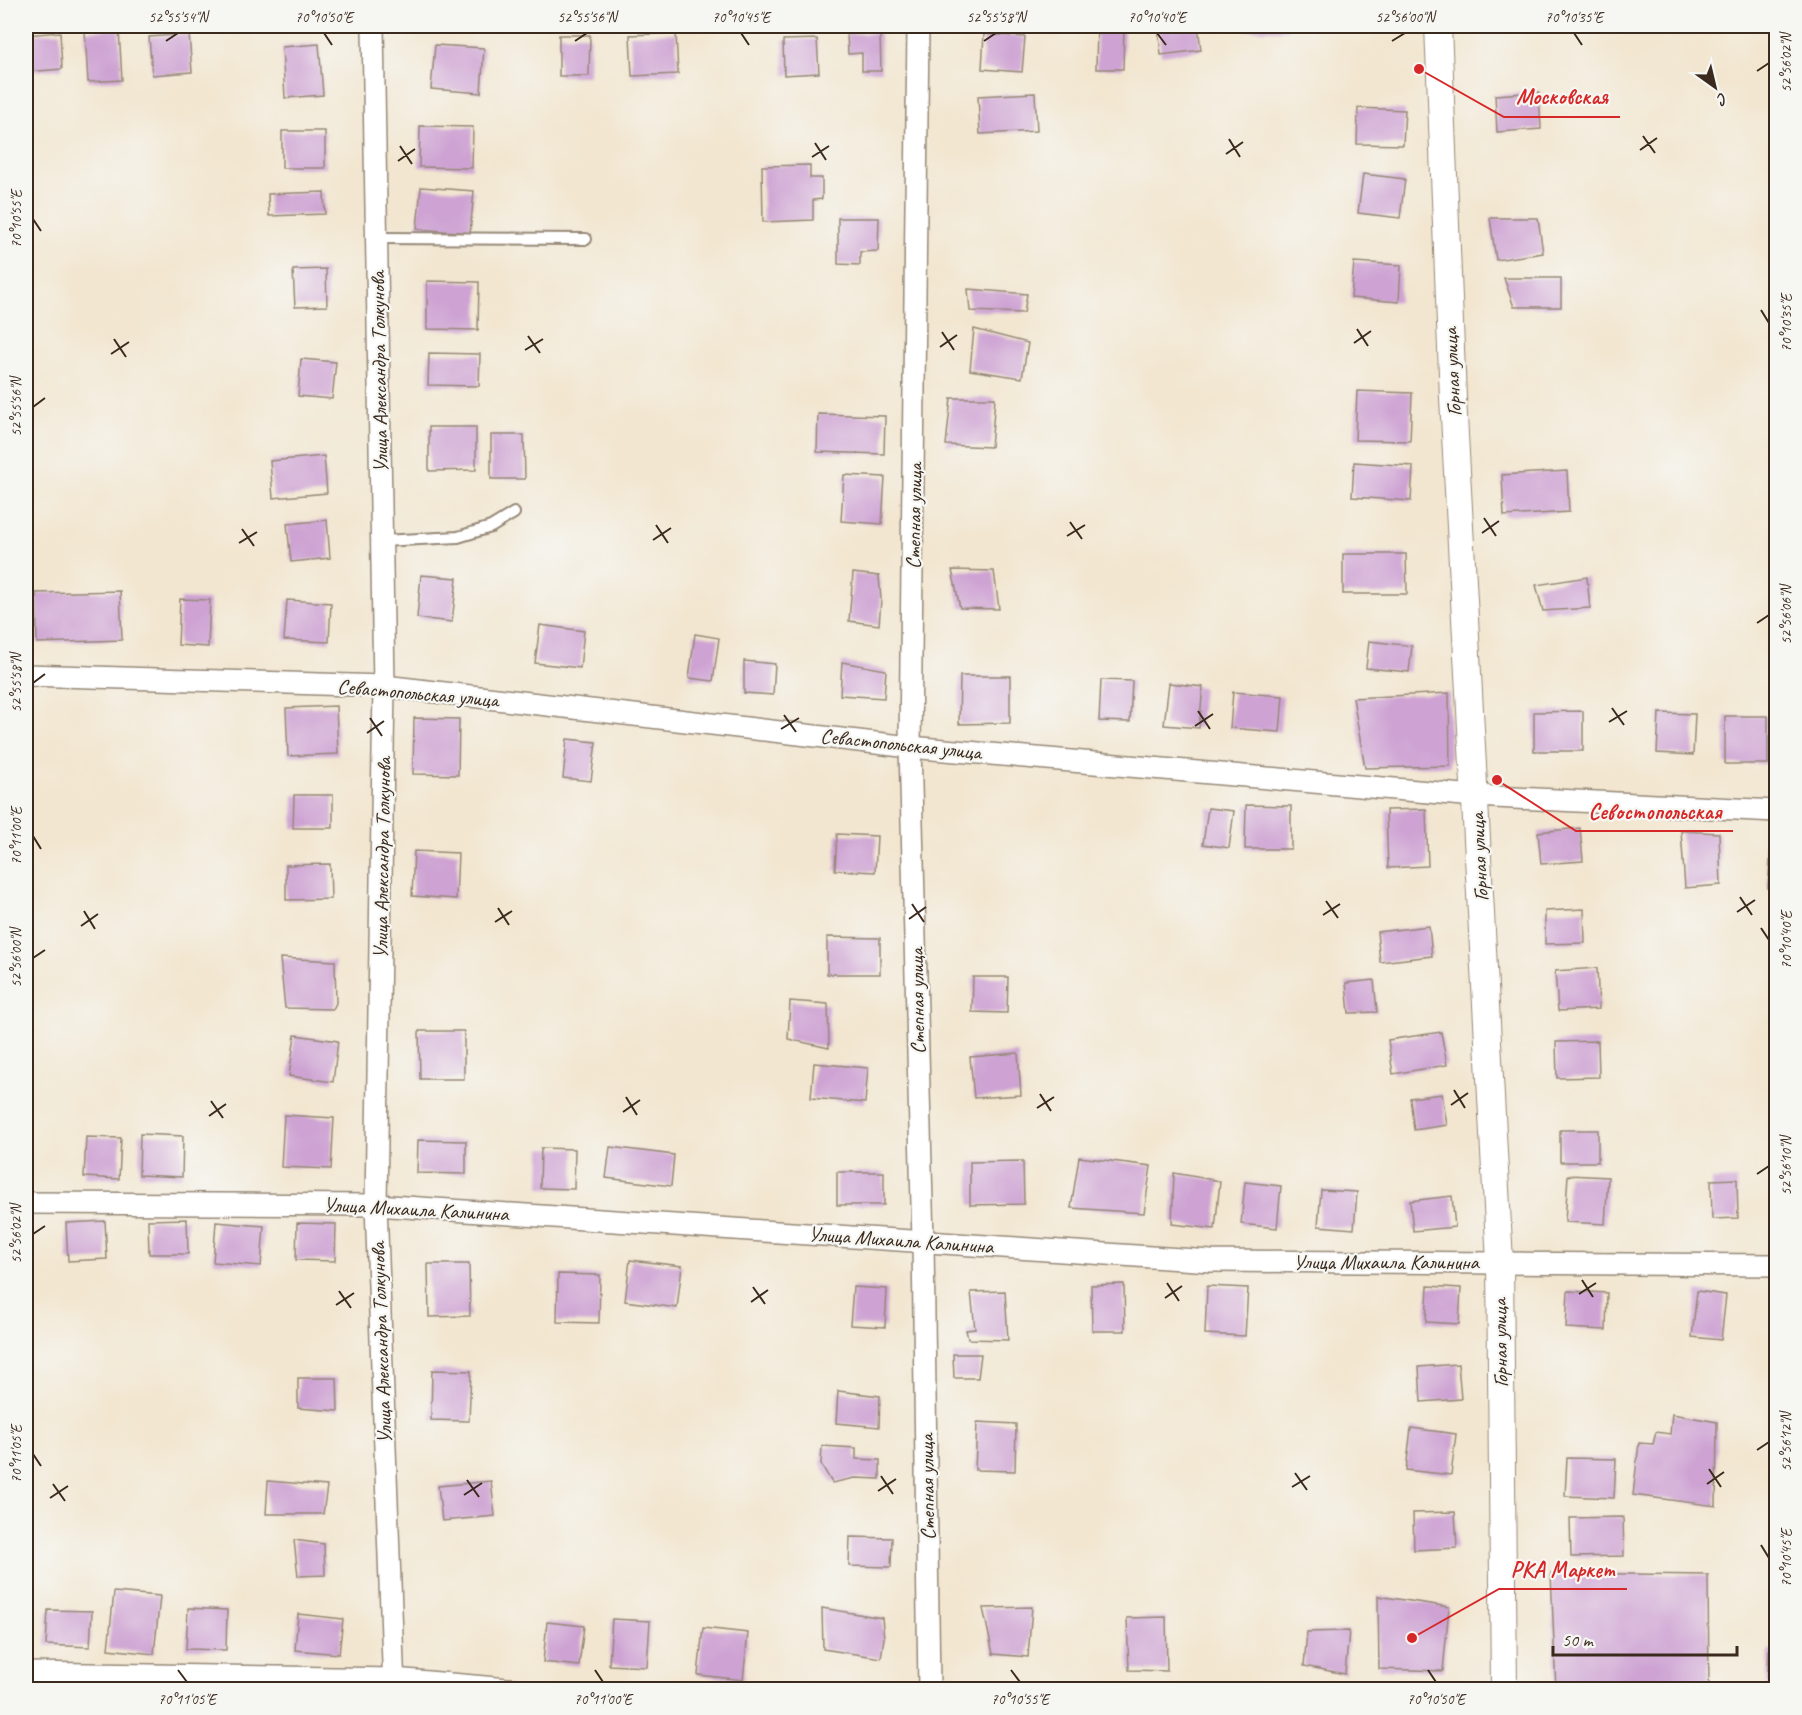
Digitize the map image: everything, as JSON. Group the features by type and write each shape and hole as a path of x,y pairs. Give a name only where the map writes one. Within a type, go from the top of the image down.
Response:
{"street":[{"name":"Улица Александра Толкунова","path":"373,26 384,686 376,1205 394,1684"},
{"name":"Степная улица","path":"918,26 910,747 923,1242 929,1689"},
{"name":"Горная улица","path":"1438,26 1453,398 1500,1262 1504,1689"},
{"name":"Севастопольская улица","path":"26,675 384,686 910,747 1475,796 1776,812"},
{"name":"Улица Михаила Калинина","path":"26,1203 376,1205 1211,1261 1776,1264"},
{"path":"26,1673 519,1689"}],"lane":[{"path":"376,238 586,238"},
{"path":"382,541 458,537 491,527 514,513"}],"building":[{"path":"1097,26 1124,26 1123,69 1096,69"},
{"path":"1158,26 1198,26 1201,50 1161,55"},
{"path":"1244,26 1287,26 1288,30 1244,30"},
{"path":"119,29 122,80 88,82 85,31"},
{"path":"60,32 62,69 26,72 26,35"},
{"path":"676,33 678,74 632,76 630,35"},
{"path":"880,33 881,71 862,71 862,53 848,54 847,34"},
{"path":"189,34 192,72 152,75 149,37"},
{"path":"984,34 1025,37 1022,72 982,69"},
{"path":"559,35 590,35 589,76 559,76"},
{"path":"817,39 819,73 784,75 783,40"},
{"path":"319,44 323,95 285,98 282,47"},
{"path":"435,45 484,48 481,93 431,89"},
{"path":"1539,92 1541,129 1497,132 1495,95"},
{"path":"1035,93 1037,131 980,134 978,96"},
{"path":"1358,108 1405,110 1403,145 1357,144"},
{"path":"420,126 473,127 472,168 419,167"},
{"path":"282,131 325,131 325,168 282,168"},
{"path":"810,165 810,178 822,178 822,199 813,200 813,220 763,222 762,166"},
{"path":"1363,174 1405,179 1400,218 1358,213"},
{"path":"421,187 474,191 470,233 417,229"},
{"path":"324,192 325,214 269,216 268,194"},
{"path":"838,218 879,218 878,251 860,252 860,265 838,264"},
{"path":"1490,218 1538,218 1543,253 1496,260"},
{"path":"1354,262 1401,265 1399,302 1351,298"},
{"path":"326,269 327,306 295,307 293,270"},
{"path":"1504,278 1561,278 1561,307 1514,307"},
{"path":"427,281 479,282 478,330 427,329"},
{"path":"968,289 1027,294 1024,313 970,311"},
{"path":"974,329 1028,343 1022,378 970,370"},
{"path":"429,353 480,354 479,386 428,385"},
{"path":"301,359 336,362 332,399 298,396"},
{"path":"1357,391 1412,393 1410,441 1355,440"},
{"path":"951,398 995,398 991,447 946,445"},
{"path":"818,414 885,416 884,454 817,452"},
{"path":"429,427 476,427 476,470 429,471"},
{"path":"491,435 524,435 525,479 491,479"},
{"path":"324,456 327,493 273,498 270,461"},
{"path":"1354,462 1413,466 1411,501 1352,497"},
{"path":"1567,471 1569,512 1504,516 1502,475"},
{"path":"844,475 885,477 882,524 841,521"},
{"path":"327,520 330,558 291,562 287,524"},
{"path":"1343,554 1406,554 1407,594 1343,594"},
{"path":"952,570 994,571 999,609 960,608"},
{"path":"853,573 879,576 881,600 879,625 849,621"},
{"path":"421,575 457,578 452,622 417,618"},
{"path":"1587,577 1590,608 1543,611 1536,585"},
{"path":"120,591 122,640 37,643 36,593"},
{"path":"180,599 210,600 208,647 178,645"},
{"path":"287,600 331,603 329,642 284,640"},
{"path":"540,625 584,631 580,668 535,663"},
{"path":"695,634 719,638 713,681 689,678"},
{"path":"1369,641 1412,646 1409,672 1366,668"},
{"path":"744,661 775,664 773,695 744,693"},
{"path":"842,662 886,670 884,698 840,695"},
{"path":"960,676 1010,676 1010,723 959,724"},
{"path":"1101,680 1132,681 1130,722 1099,721"},
{"path":"1169,683 1203,687 1199,728 1164,725"},
{"path":"1233,692 1283,696 1280,732 1230,728"},
{"path":"1449,693 1450,766 1365,768 1353,698"},
{"path":"336,706 338,754 288,756 286,708"},
{"path":"1583,711 1583,751 1534,751 1534,712"},
{"path":"1659,713 1695,714 1693,755 1657,753"},
{"path":"1725,716 1768,716 1768,764 1725,764"},
{"path":"414,718 459,719 458,775 413,774"},
{"path":"567,739 596,742 591,781 563,778"},
{"path":"294,795 333,795 333,828 293,828"},
{"path":"1246,805 1291,806 1291,849 1245,849"},
{"path":"1208,808 1234,811 1229,848 1203,844"},
{"path":"1426,809 1428,866 1388,868 1386,810"},
{"path":"1580,828 1583,861 1541,864 1538,832"},
{"path":"1681,831 1719,833 1721,885 1685,888"},
{"path":"1772,831 1776,832 1776,889 1768,888"},
{"path":"837,834 877,836 875,872 835,870"},
{"path":"414,851 458,853 456,899 412,896"},
{"path":"330,864 331,899 286,900 286,865"},
{"path":"1584,909 1585,943 1545,944 1545,911"},
{"path":"1429,926 1432,956 1380,962 1377,932"},
{"path":"827,937 880,938 880,974 827,974"},
{"path":"280,958 335,961 336,1003 333,1009 285,1008"},
{"path":"1597,968 1599,1009 1558,1011 1555,971"},
{"path":"973,977 1008,977 1007,1013 972,1012"},
{"path":"1374,980 1377,1012 1349,1013 1346,983"},
{"path":"790,1001 828,1004 829,1048 788,1039"},
{"path":"419,1031 464,1031 464,1079 420,1079"},
{"path":"1441,1032 1447,1065 1393,1074 1388,1040"},
{"path":"295,1035 338,1041 333,1082 289,1076"},
{"path":"1598,1041 1599,1077 1557,1078 1556,1042"},
{"path":"1018,1053 1021,1095 974,1098 970,1057"},
{"path":"814,1063 868,1068 865,1103 811,1098"},
{"path":"1442,1094 1447,1125 1414,1130 1410,1098"},
{"path":"284,1115 334,1118 331,1169 281,1167"},
{"path":"1560,1130 1598,1130 1598,1162 1560,1162"},
{"path":"140,1134 183,1136 182,1177 139,1175"},
{"path":"86,1137 121,1138 119,1179 84,1177"},
{"path":"418,1140 466,1141 466,1174 417,1173"},
{"path":"610,1147 674,1155 671,1186 606,1178"},
{"path":"541,1148 575,1149 574,1189 540,1188"},
{"path":"1079,1157 1151,1166 1144,1213 1071,1208"},
{"path":"1023,1161 1024,1204 970,1205 970,1162"},
{"path":"837,1172 884,1172 884,1205 837,1205"},
{"path":"1174,1173 1220,1181 1215,1229 1172,1224"},
{"path":"1568,1175 1608,1177 1605,1224 1565,1222"},
{"path":"1774,1176 1776,1176 1776,1218 1773,1218"},
{"path":"1737,1179 1738,1218 1712,1219 1711,1180"},
{"path":"1245,1182 1281,1186 1277,1228 1241,1224"},
{"path":"1321,1190 1357,1192 1354,1229 1318,1226"},
{"path":"1452,1196 1455,1227 1413,1231 1410,1201"},
{"path":"187,1219 188,1254 149,1254 148,1220"},
{"path":"105,1221 107,1259 68,1261 66,1223"},
{"path":"216,1222 264,1226 261,1266 213,1262"},
{"path":"297,1223 336,1224 335,1261 296,1260"},
{"path":"630,1260 682,1266 677,1308 625,1301"},
{"path":"428,1264 469,1264 470,1316 429,1317"},
{"path":"558,1274 600,1275 599,1323 557,1322"},
{"path":"1124,1284 1125,1331 1092,1331 1091,1285"},
{"path":"1207,1286 1248,1288 1245,1336 1205,1334"},
{"path":"1428,1286 1461,1288 1459,1324 1426,1322"},
{"path":"853,1287 887,1289 885,1327 850,1325"},
{"path":"1005,1291 1008,1340 968,1339 966,1330 975,1329 971,1292"},
{"path":"1568,1291 1607,1293 1606,1330 1566,1328"},
{"path":"1697,1291 1726,1295 1721,1340 1692,1337"},
{"path":"953,1354 981,1354 978,1378 954,1378"},
{"path":"1458,1364 1461,1399 1421,1402 1419,1367"},
{"path":"432,1370 471,1371 469,1421 431,1420"},
{"path":"298,1378 337,1378 338,1411 298,1408"},
{"path":"838,1391 880,1396 879,1427 836,1423"},
{"path":"1672,1414 1717,1422 1716,1506 1633,1495 1639,1443 1653,1444 1656,1432 1670,1434"},
{"path":"977,1422 1016,1424 1015,1471 975,1470"},
{"path":"1411,1428 1456,1434 1451,1475 1406,1470"},
{"path":"822,1446 856,1448 856,1459 880,1460 880,1479 855,1478 832,1483 821,1464"},
{"path":"1567,1458 1616,1459 1614,1498 1565,1496"},
{"path":"268,1481 327,1486 323,1514 266,1514"},
{"path":"491,1481 495,1516 442,1521 438,1486"},
{"path":"1455,1512 1457,1548 1414,1550 1413,1513"},
{"path":"1623,1517 1624,1556 1571,1557 1570,1518"},
{"path":"850,1537 892,1538 891,1567 849,1566"},
{"path":"294,1540 324,1544 325,1575 298,1576"},
{"path":"1551,1573 1708,1575 1709,1690 1556,1690"},
{"path":"114,1592 160,1596 154,1654 108,1649"},
{"path":"1378,1596 1449,1607 1443,1671 1379,1669"},
{"path":"1032,1607 1028,1657 993,1654 983,1608"},
{"path":"188,1608 227,1610 226,1650 186,1649"},
{"path":"822,1608 882,1618 884,1638 881,1658 823,1649"},
{"path":"48,1610 92,1611 90,1647 46,1645"},
{"path":"298,1614 343,1619 339,1654 295,1650"},
{"path":"1166,1617 1167,1671 1129,1670 1127,1618"},
{"path":"612,1619 650,1621 647,1667 609,1665"},
{"path":"547,1622 584,1626 579,1666 543,1662"},
{"path":"703,1628 748,1633 743,1680 698,1675"},
{"path":"1349,1631 1345,1674 1304,1666 1307,1632"},
{"path":"1769,1650 1776,1650 1776,1689 1767,1689"}],"place":[{"name":"Московская","path":"1419,69"},
{"name":"Севостопольская","path":"1497,780"},
{"name":"РКА Маркет","path":"1412,1638"}]}
